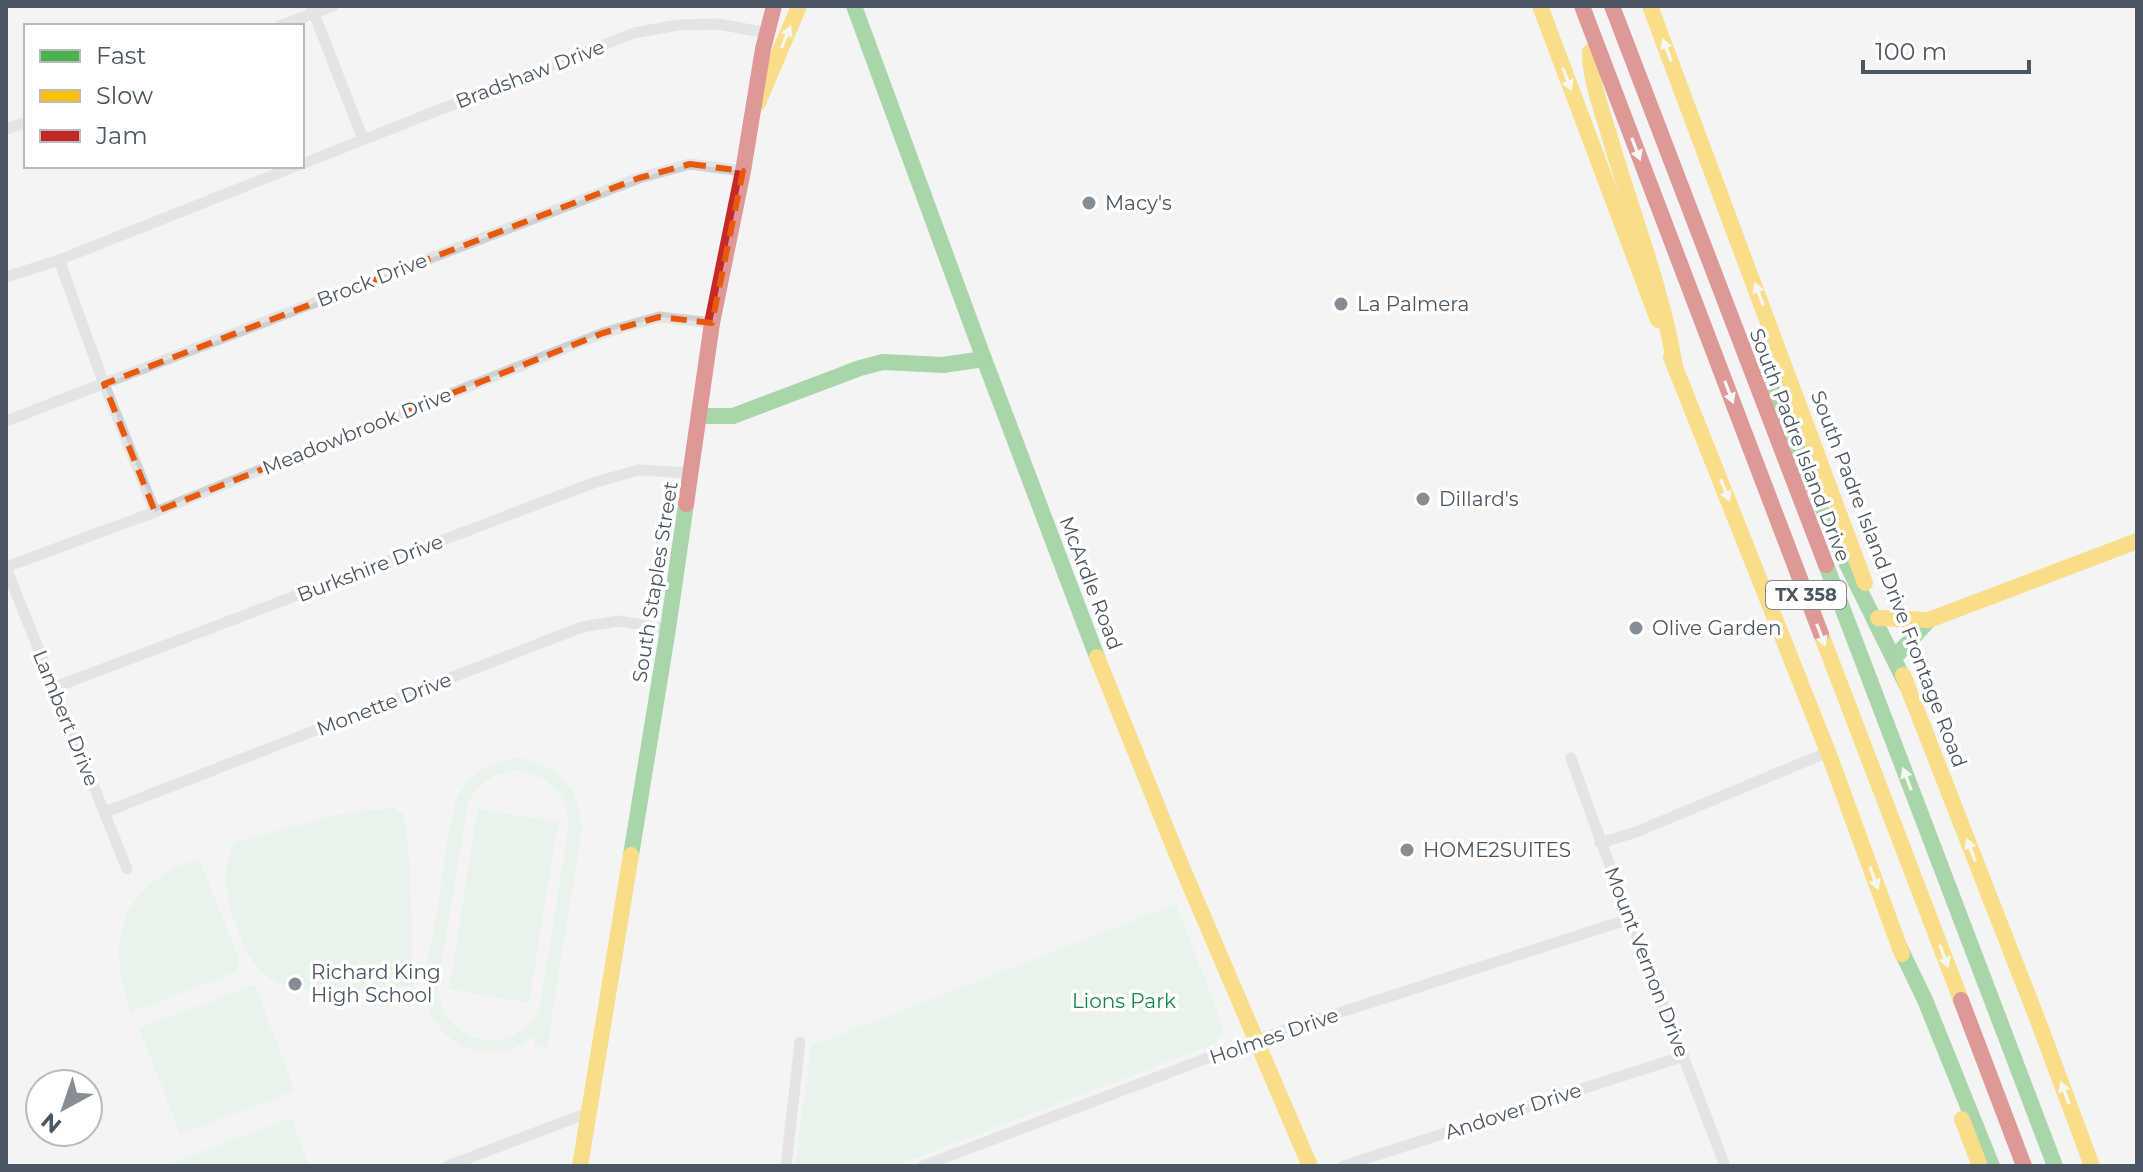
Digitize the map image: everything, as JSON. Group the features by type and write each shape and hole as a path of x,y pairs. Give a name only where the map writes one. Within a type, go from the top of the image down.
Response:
{"main road":[{"name":"South Staples Street","path":"580,1166 668,629 712,323 774,6"},
{"path":"752,119 799,6"},
{"name":"McArdle Road","path":"854,6 1098,658 1179,860 1310,1166"},
{"path":"1540,6 1675,366 1828,752 1980,1166"},
{"name":"TX 358","path":"1582,6 2024,1166"},
{"name":"South Padre Island Drive","path":"1612,6 2055,1166"},
{"name":"South Padre Island Drive Frontage Road","path":"1650,6 1878,618 1896,656 2092,1166"},
{"path":"1588,24 1590,64 1667,320 1675,366"},
{"path":"1722,296 1756,353 1842,554 1907,686"},
{"path":"700,416 733,416 883,362 943,365 984,359"},
{"path":"1878,618 1929,620 2137,541"},
{"path":"1896,656 1929,620"},
{"path":"1899,946 1918,983 1992,1166"}],"street":[{"path":"284,24 313,10 333,6"},
{"path":"313,10 363,139"},
{"name":"Bradshaw Drive","path":"304,163 634,33 678,25 718,24 767,33"},
{"name":"Brock Drive","path":"6,421 639,178 690,164 743,171"},
{"path":"6,277 59,260 291,168"},
{"path":"59,260 155,512"},
{"name":"Meadowbrook Drive","path":"6,567 155,512 603,333 659,317 712,323"},
{"name":"Burkshire Drive","path":"53,688 593,483 638,470 692,473"},
{"name":"Lambert Drive","path":"6,567 127,869"},
{"name":"Monette Drive","path":"105,812 582,627 618,621 668,629"},
{"path":"1600,843 1636,832 1828,752"},
{"name":"Mount Vernon Drive","path":"1571,758 1600,843 1725,1166"},
{"name":"Holmes Drive","path":"923,1166 1255,1040 1629,919"},
{"path":"786,1166 800,1042"},
{"name":"Andover Drive","path":"1343,1166 1684,1056"},
{"path":"448,1166 590,1112"}],"highlighted area":[{"path":"690,164 743,171 712,323 659,317 603,333 155,512 104,384 639,178"}],"green space":[{"path":"517,758 532,761 545,766 566,782 578,805 581,834 547,1048 534,1046 535,1035 521,1045 489,1053 464,1047 442,1030 428,1007 426,980 455,803 479,771","holes":["509,771 521,771 551,784 563,801 569,824 540,1005 529,1023 515,1034 499,1040 482,1040 466,1034 452,1023 443,1007 438,987 467,807 478,788 488,779"]},
{"path":"395,808 404,815 410,864 413,984 384,991 341,995 297,989 267,977 246,949 231,910 227,871 234,842 346,813"},
{"path":"478,809 558,822 529,1003 449,989"},
{"path":"199,858 240,962 236,972 131,1012 119,960 120,938 126,917 136,899 152,883"},
{"name":"Lions Park","path":"1176,904 1224,1029 1216,1043 895,1166 795,1166 811,1046"},
{"path":"255,985 295,1091 180,1134 139,1028"},
{"path":"291,1118 309,1166 170,1166 170,1164"}],"traffic: fast":[{"path":"854,6 1097,657"},
{"path":"700,416 733,416 883,362 943,365 984,359"},
{"path":"1771,388 1842,554 1907,686"},
{"path":"631,855 686,504"},
{"path":"1826,565 2055,1166"},
{"path":"1896,656 1929,620"},
{"path":"1899,946 1925,1000 1992,1166"}],"traffic: slow":[{"path":"758,103 799,6"},
{"path":"1540,6 1658,320"},
{"path":"1650,6 1865,583"},
{"path":"1590,52 1598,97 1655,281 1675,366"},
{"path":"1671,357 1828,752 1902,954"},
{"path":"1878,618 1929,620 2137,541"},
{"path":"1821,634 1961,1000"},
{"path":"1097,657 1179,860 1310,1166"},
{"path":"1903,675 2092,1166"},
{"path":"580,1166 631,855"},
{"path":"1962,1119 1980,1166"}],"traffic: jam":[{"path":"686,504 712,323 743,171 763,49 774,6"},
{"path":"1582,6 1821,634"},
{"path":"1612,6 1826,565"},
{"path":"1961,1000 2024,1166"}],"place":[{"name":"Macy's","path":"1089,203"},
{"name":"La Palmera","path":"1341,304"},
{"name":"Dillard's","path":"1423,499"},
{"name":"Olive Garden","path":"1636,628"},
{"name":"HOME2SUITES","path":"1407,850"},
{"name":"Richard King High School","path":"295,984"}]}
